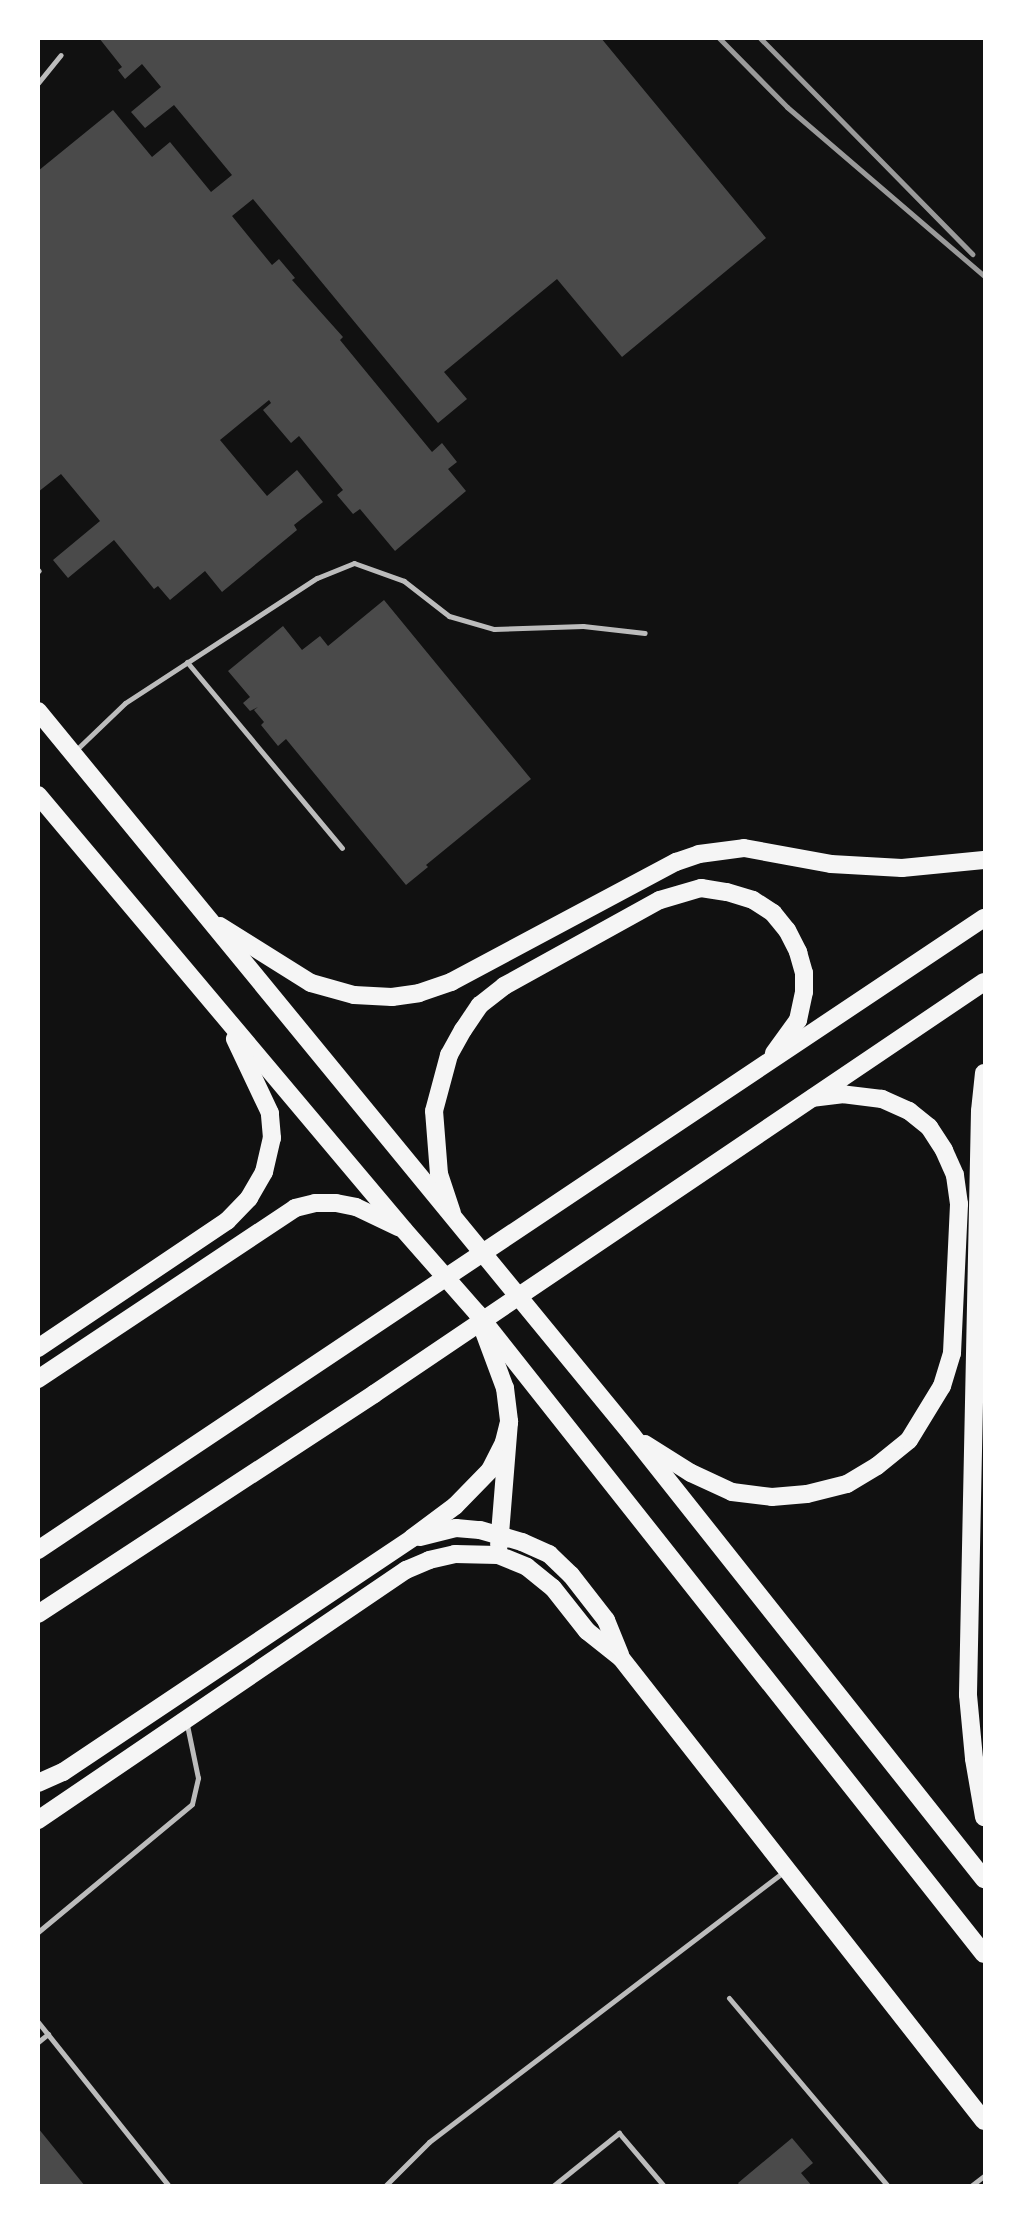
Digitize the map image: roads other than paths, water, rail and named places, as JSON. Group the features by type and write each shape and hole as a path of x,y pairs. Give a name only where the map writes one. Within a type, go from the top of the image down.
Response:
{"main road":[{"path":"38,711 455,1223 632,1435 985,1880"},
{"path":"38,795 404,1230 478,1312 985,1954"},
{"path":"202,914 311,983 354,995 392,997 419,993 451,982 676,862 699,854 744,848 831,864 902,868 985,860"},
{"path":"455,1223 439,1174 434,1111 449,1055 463,1030 480,1005 504,986 660,900 701,888 727,891 754,900 773,913 787,930 798,952 804,973 804,992 797,1020 768,1062"},
{"path":"38,1550 342,1350 985,918"},
{"path":"38,1614 374,1394 634,1216 985,982"},
{"path":"38,1348 227,1221 249,1198 264,1172 272,1138 270,1113 225,1017"},
{"path":"985,1073 980,1111 968,1695 974,1759 985,1817"},
{"path":"632,1435 691,1474 732,1492 772,1497 807,1494 847,1484 888,1458 909,1440 925,1418 942,1386 952,1353 959,1204 955,1175 944,1150 929,1127 909,1111 882,1099 844,1094 809,1098"},
{"path":"38,1379 295,1208 315,1203 356,1207 404,1230"},
{"path":"478,1312 505,1388 509,1422 498,1555"},
{"path":"38,1783 63,1772 412,1538 455,1506 490,1470 504,1442 509,1422"},
{"path":"412,1538 456,1528 500,1535 549,1554 571,1575 606,1620 621,1658"},
{"path":"38,1820 406,1570 455,1554 498,1555 527,1567 553,1588 587,1631 621,1658 985,2121"}],"lane":[{"path":"38,83 61,55"},
{"path":"72,753 125,703 317,578 354,563 404,581 450,616 494,629 583,626 645,633"},
{"path":"187,662 342,848"},
{"path":"38,1931 192,1804 198,1778 186,1720"},
{"path":"385,2186 429,2142 787,1869"},
{"path":"729,1998 887,2186"},
{"path":"38,2022 169,2186"},
{"path":"38,2042 48,2034"},
{"path":"553,2186 619,2133 664,2186"},
{"path":"971,2186 985,2176"}],"railway":[{"path":"719,38 787,107 984,276"},
{"path":"760,38 972,254"}]}
